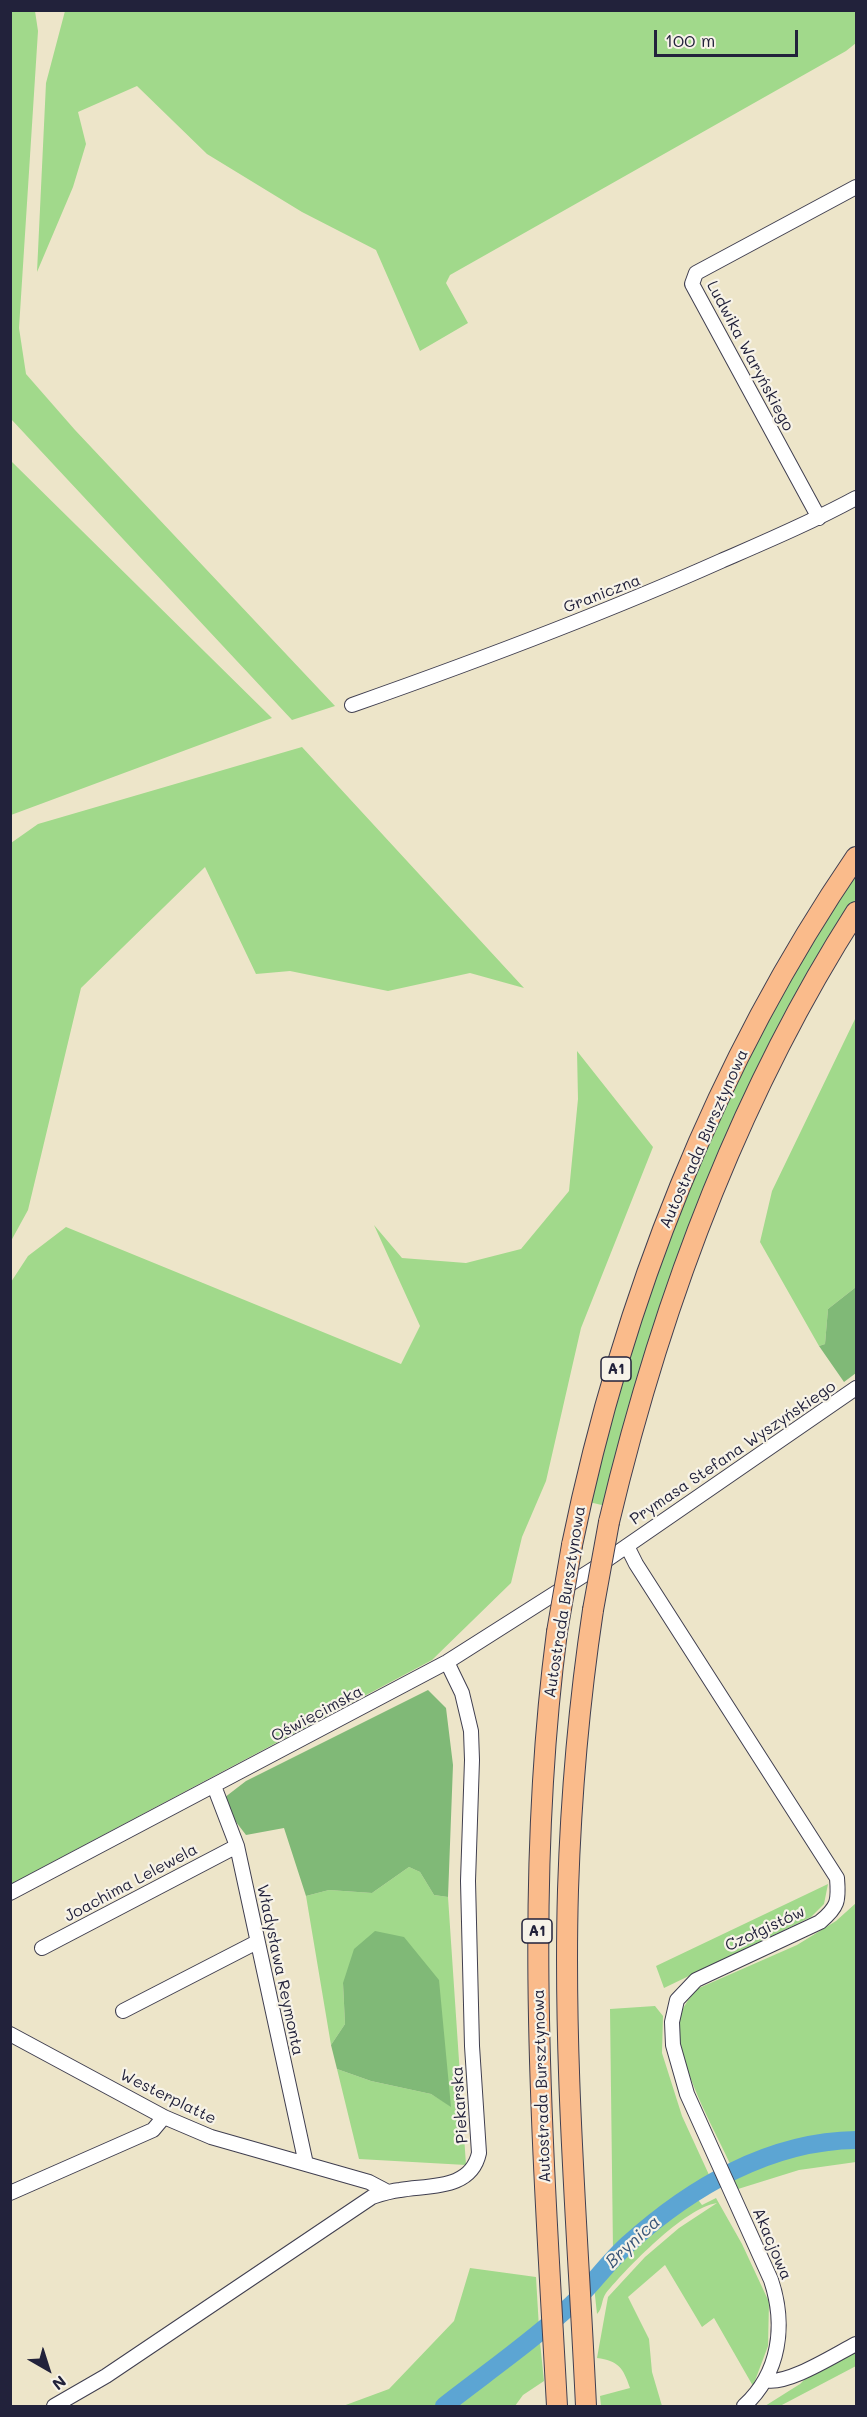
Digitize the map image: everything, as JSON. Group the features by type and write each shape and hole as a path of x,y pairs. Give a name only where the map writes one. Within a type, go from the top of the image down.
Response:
{"highway":[{"name":"Autostrada Bursztynowa","path":"558,2406 538,1997 538,1860 545,1731 557,1632 572,1545 607,1398 645,1279 676,1197 712,1115 780,983 856,857"},
{"name":"Autostrada Bursztynowa","path":"586,2406 575,2206 568,2008 568,1890 578,1718 592,1610 609,1521 636,1414 655,1347 700,1221 742,1125 804,1001 856,912"}],"street":[{"name":"Ludwika Waryńskiego","path":"819,518 692,284 696,273 856,187"},
{"name":"Graniczna","path":"352,705 495,653 656,590 819,518 856,498"},
{"name":"Prymasa Stefana Wyszyńskiego","path":"627,1546 856,1388"},
{"name":"Oświęcimska","path":"10,1893 447,1662 627,1546"},
{"name":"Czołgistów","path":"627,1546 636,1564 837,1878 838,1901 832,1912 820,1922 704,1976 688,1986 677,2000 672,2022 673,2045 687,2094 731,2193"},
{"name":"Piekarska","path":"54,2406 106,2376 372,2198 388,2192 436,2186 455,2181 472,2170 479,2153 472,2046 468,1881 471,1731 462,1693 447,1662"},
{"name":"Władysława Reymonta","path":"214,1786 237,1846 306,2164"},
{"name":"Joachima Lelewela","path":"42,1948 237,1846"},
{"path":"123,2011 257,1942"},
{"name":"Westerplatte","path":"10,2034 164,2117 211,2137 369,2182 388,2192"},
{"path":"10,2193 147,2133 153,2130 164,2117"},
{"name":"Akacjowa","path":"731,2193 771,2280 778,2310 779,2342 765,2380 744,2406"},
{"path":"765,2380 771,2382 791,2377 856,2344"}],"green space":[{"path":"856,10 856,43 846,51 450,275 446,283 468,323 420,351 376,250 302,212 207,154 137,86 78,112 86,144 73,187 37,272 46,83 65,11"},
{"path":"10,11 35,11 38,31 19,328 26,374 75,430 335,706 292,720 11,419"},
{"path":"11,461 272,718 11,815"},
{"path":"302,747 524,988 470,973 388,991 290,971 256,974 205,867 81,988 28,1210 11,1241 11,843 38,824"},
{"path":"856,871 856,900 762,1068 606,1506 589,1502 645,1299 717,1120 786,985"},
{"path":"856,1017 856,1287 828,1309 825,1344 819,1346 760,1242 772,1191"},
{"path":"577,1051 653,1147 581,1328 546,1481 522,1537 511,1583 432,1660 11,1884 11,1282 28,1256 66,1227 401,1364 420,1326 374,1225 402,1258 466,1263 521,1249 569,1191 578,1099"},
{"path":"856,1287 856,1373 844,1382 819,1346 825,1344 828,1309"},
{"path":"428,1690 446,1708 453,1765 448,1897 434,1895 420,1872 409,1867 372,1893 329,1890 306,1896 284,1828 246,1835 220,1801 246,1781"},
{"path":"409,1867 420,1872 434,1895 448,1897 466,2165 359,2159 337,2069 371,2081 431,2094 451,2106 343,1983 345,2024 331,2045 306,1896 329,1890 372,1893"},
{"path":"828,1884 824,1904 811,1917 664,1988 656,1966"},
{"path":"856,1903 856,2136 823,2139 792,2146 732,2168 690,2078 680,2040 679,2019 683,2009 699,1988 797,1945 836,1921"},
{"path":"375,1931 404,1937 439,1980 451,2107 431,2094 371,2081 337,2069 331,2045 345,2024 343,1983 354,1949"},
{"path":"655,2006 663,2016 662,2053 682,2116 710,2177 659,2211 613,2251 610,2009"},
{"path":"856,2145 856,2162 799,2170 738,2189 733,2178 810,2150"},
{"path":"696,2197 702,2205 716,2198 742,2244 769,2302 768,2346 753,2386 714,2318 702,2327 665,2265 628,2297 649,2339 652,2372 662,2406 601,2406 600,2396 630,2388 619,2366 597,2358 608,2297 645,2257 679,2228 717,2203 704,2207 689,2216 657,2240 606,2293 597,2314 594,2286 643,2239"},
{"path":"470,2268 536,2277 539,2328 436,2406 343,2406 389,2389 454,2321"},
{"path":"540,2342 544,2381 523,2395 515,2406 455,2406"},
{"path":"856,2352 856,2366 780,2406 765,2406 805,2379"}],"waterway":[{"name":"Brynica","path":"444,2406 557,2317 579,2297 621,2251 652,2223 705,2186 763,2158 824,2142 856,2140"}]}
